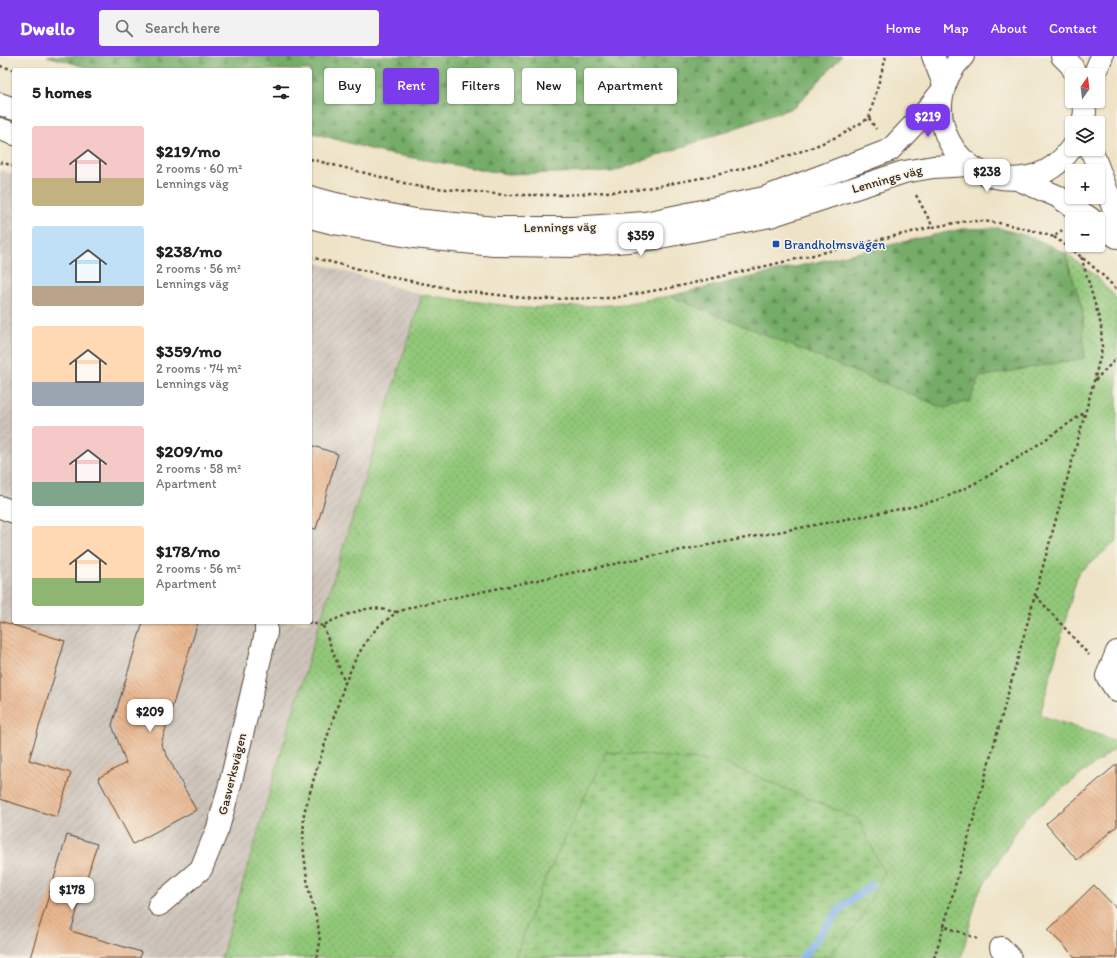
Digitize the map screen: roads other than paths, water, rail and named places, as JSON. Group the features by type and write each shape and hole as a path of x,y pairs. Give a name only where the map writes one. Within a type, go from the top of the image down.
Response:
{"main road":[{"path":"933,56 943,87"},
{"name":"Lennings väg","path":"312,198 415,220 495,228 572,228 645,223 764,198 890,150 922,116 943,87 954,65 963,56"},
{"path":"1062,56 1072,68"},
{"path":"1097,68 1102,56"},
{"name":"Lennings väg","path":"943,87 940,112 944,132 954,150 969,165 984,174 1000,179 1018,179 1036,176 1052,168 1066,156"},
{"path":"0,104 12,108"},
{"path":"0,129 12,133"},
{"path":"1094,156 1117,218"},
{"name":"Lennings väg","path":"312,218 334,223 414,237 494,245 572,246 650,239 770,216 904,172 934,167 969,165"},
{"path":"1018,179 1057,196 1081,212"},
{"path":"1105,229 1117,237"},
{"path":"0,507 12,511"},
{"name":"Gasverksvägen","path":"159,905 201,869 218,828 231,781 266,633 266,624"},
{"path":"1112,684 1117,652"}],"waterway":[{"path":"802,958 839,910 871,885"}],"place":[{"name":"Brandholmsvägen","path":"776,244"}]}
